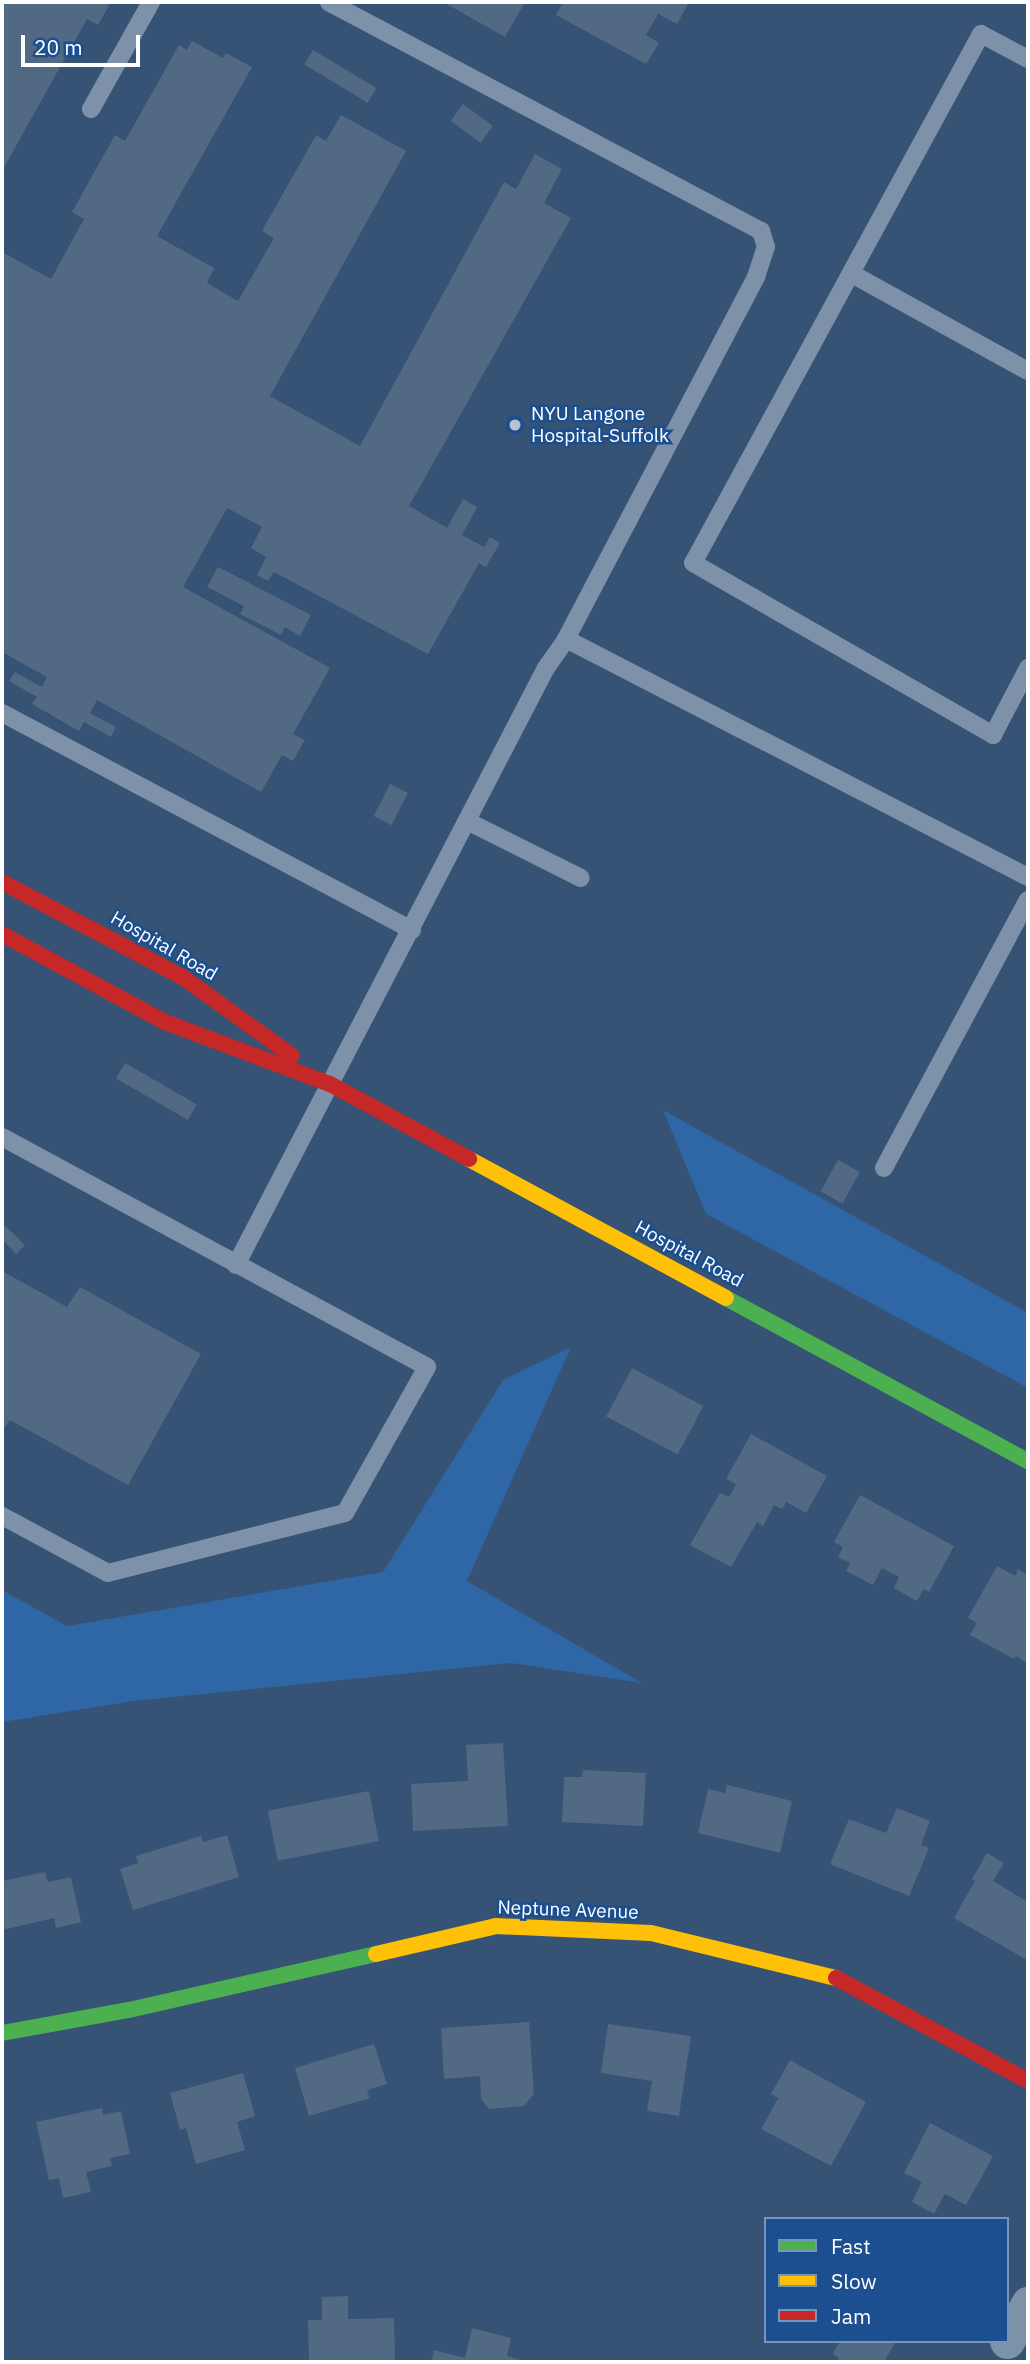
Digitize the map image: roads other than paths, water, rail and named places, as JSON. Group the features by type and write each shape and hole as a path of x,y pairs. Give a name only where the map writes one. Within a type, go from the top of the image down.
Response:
{"street":[{"name":"Hospital Road","path":"2,882 184,978 330,1084 1028,1461"},
{"name":"Hospital Road","path":"2,933 165,1022 330,1084"},
{"name":"Neptune Avenue","path":"2,2033 129,2010 496,1926 651,1933 839,1979 1028,2081"},
{"path":"1009,2337 1028,2304"},
{"path":"995,2362 1006,2343"}],"lane":[{"path":"91,109 151,2"},
{"path":"236,1265 546,668 566,639 756,277 766,247 761,231 329,2"},
{"path":"1028,59 981,34 693,563 993,735 1028,668"},
{"path":"852,274 1028,371"},
{"path":"566,639 1028,877"},
{"path":"2,713 412,930"},
{"path":"467,821 581,878"},
{"path":"884,1168 1028,900"},
{"path":"2,1137 427,1367 345,1513 108,1573 2,1516"}],"place":[{"name":"NYU Langone Hospital-Suffolk","path":"515,425"}]}
